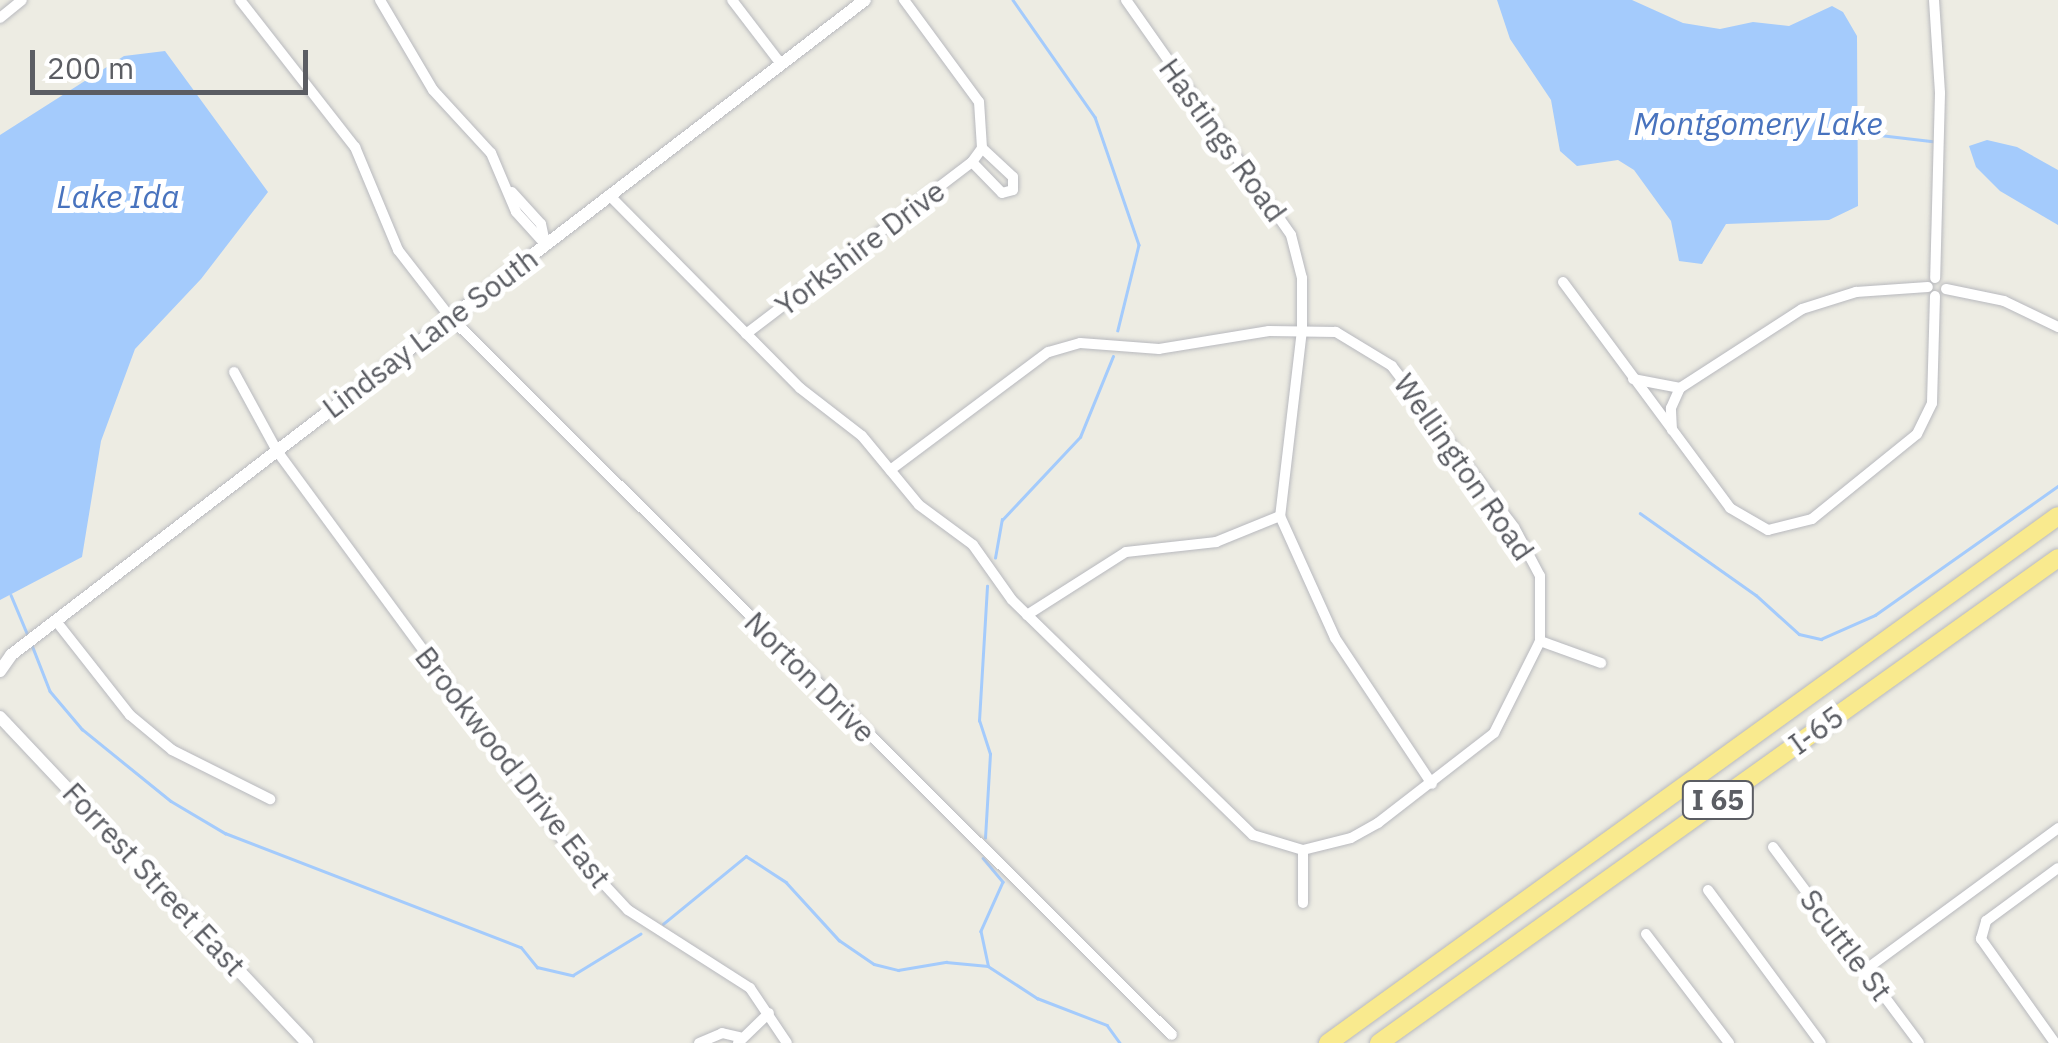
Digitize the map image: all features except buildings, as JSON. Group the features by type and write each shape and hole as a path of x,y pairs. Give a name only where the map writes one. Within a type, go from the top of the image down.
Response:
{"highway":[{"name":"I 65","path":"1328,1043 2058,516"},
{"name":"I-65","path":"1379,1043 2058,558"}],"street":[{"path":"0,18 22,0"},
{"name":"Norton Drive","path":"240,0 355,147 398,250 450,317 1172,1035"},
{"path":"380,0 433,90 490,153 511,191 516,212 546,245"},
{"path":"732,0 781,64"},
{"name":"Lindsay Lane South","path":"0,672 6,656 865,0"},
{"path":"904,0 979,102 982,148"},
{"name":"Hastings Road","path":"1126,0 1290,234 1302,278 1302,330 1280,516"},
{"path":"1563,282 1673,433 1747,523 1768,530 1812,519 1917,434 1928,414 1940,93 1934,0"},
{"name":"Yorkshire Drive","path":"746,334 972,162 982,148 1012,177 1013,190 1002,192 972,162"},
{"path":"609,195 825,410 862,436 919,505 973,545 1027,615 1235,822 1304,850 1303,903"},
{"path":"1673,433 1671,408 1680,388 1802,309 1856,292 1946,289 2004,301 2058,326"},
{"name":"Wellington Road","path":"890,470 1048,352 1080,343 1159,349 1302,330 1357,339 1413,392 1514,527 1540,576 1540,641 1494,733 1432,784 1351,838 1304,850"},
{"name":"Brookwood Drive East","path":"234,372 277,450 599,882 628,910 750,988 787,1043"},
{"path":"1633,379 1680,388"},
{"path":"1027,615 1126,552 1216,542 1280,516 1335,638 1432,784"},
{"path":"56,621 130,714 172,750 270,799"},
{"path":"1540,641 1601,663"},
{"path":"0,703 4,718"},
{"name":"Forrest Street East","path":"4,718 307,1043"},
{"path":"1865,970 2058,828"},
{"name":"Scuttle St","path":"1773,848 1919,1043"},
{"path":"2055,1043 1981,939 1986,921 2058,868"},
{"path":"1708,890 1821,1043"},
{"path":"1646,934 1728,1043"},
{"path":"699,1043 722,1033 739,1040 770,1014"}],"water":[{"name":"Montgomery Lake","path":"1497,0 1632,0 1683,23 1720,29 1753,22 1789,26 1832,6 1843,12 1857,36 1858,206 1829,220 1726,224 1702,264 1679,261 1671,221 1634,170 1618,160 1577,166 1560,151 1551,100 1510,39"},
{"name":"Lake Ida","path":"165,51 268,192 201,279 135,349 101,441 82,557 0,600 0,135 124,56"},
{"path":"1987,140 2017,147 2058,170 2058,225 2000,191 1976,167 1969,146"}],"waterway":[{"path":"1013,0 1095,117 1139,245 1118,330"},
{"path":"1854,132 1932,141"},
{"path":"995,558 1002,520 1080,437 1113,356"},
{"path":"1640,513 1756,595 1799,634 1821,639 1875,615 2058,486"},
{"path":"985,838 990,754 979,721 987,586"},
{"path":"11,595 27,633"},
{"path":"32,645 50,691 82,729 171,801 225,833 521,947 537,967 573,975 640,934"},
{"path":"663,924 746,856 786,882 839,940 874,964 898,970 946,962 988,966 1037,998 1107,1025 1120,1043"},
{"path":"983,858 1003,882 981,931 988,965"}]}
